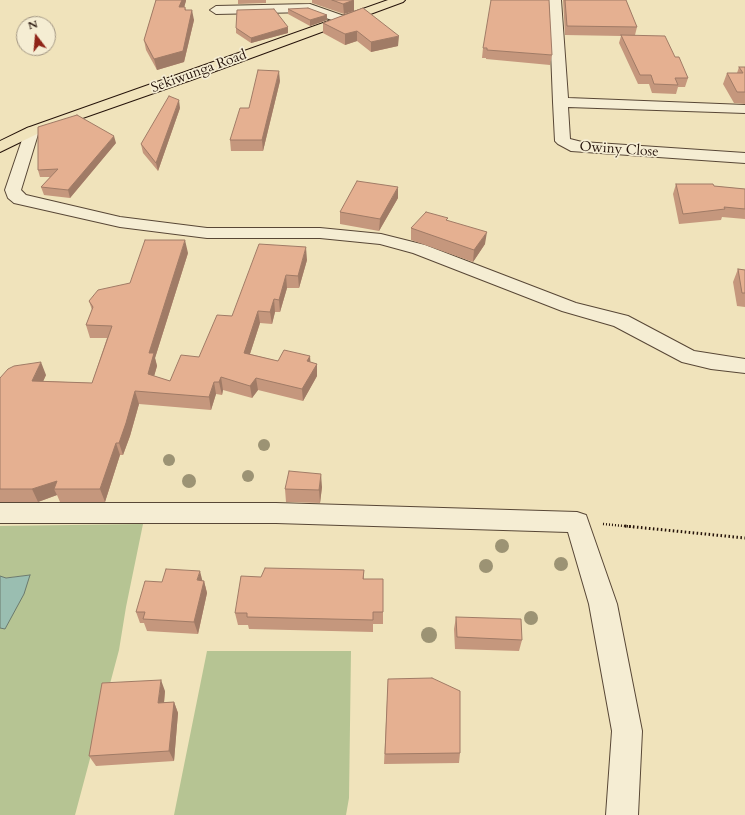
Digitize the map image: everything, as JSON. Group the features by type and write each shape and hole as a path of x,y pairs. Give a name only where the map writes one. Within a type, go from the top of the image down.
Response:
{"main road":[{"name":"Sekiwunga Road","path":"0,147 32,131 399,0"}],"street":[{"name":"Owiny Close","path":"554,0 563,141 571,146 745,158"},
{"path":"216,10 310,8 343,20"},
{"path":"560,102 745,109"},
{"path":"32,131 13,190 14,194 20,199 120,222 207,233 320,233 381,239 419,249 447,259 569,307 621,321 677,352 711,362 745,366"},
{"path":"0,514 276,513 577,522 603,604 627,732 622,815"}],"path":[{"path":"577,522 745,538"}],"green space":[{"path":"143,524 119,650 75,815 0,815 0,628 5,628 30,575 5,578 0,576 0,526"},
{"path":"207,651 351,651 349,798 346,815 174,815"}],"water":[{"path":"30,575 24,594 5,629 0,628 0,576 6,578"}],"building":[{"path":"156,0 182,0 179,7 185,7 185,10 192,10 183,51 154,59 144,40"},
{"path":"332,0 354,0 343,4"},
{"path":"491,0 549,0 552,55 487,50 487,48 483,48"},
{"path":"565,0 626,0 637,27 567,26"},
{"path":"308,8 327,15 310,20 288,9"},
{"path":"363,8 399,36 371,42 357,31 345,34 323,23"},
{"path":"274,9 288,27 251,38 236,28 237,10"},
{"path":"621,35 665,36 675,57 679,57 688,78 675,78 678,85 654,84 651,75 640,75"},
{"path":"739,67 745,67 745,92 737,92 727,73 743,73"},
{"path":"258,70 279,71 262,140 230,140 240,108 249,108"},
{"path":"169,96 179,100 156,163 141,144"},
{"path":"77,115 114,136 68,190 41,187 58,169 38,170 38,127"},
{"path":"357,181 398,187 380,219 340,212"},
{"path":"676,184 713,184 714,186 745,189 745,209 724,207 725,209 683,214"},
{"path":"426,212 448,218 446,220 487,232 474,250 411,228"},
{"path":"145,240 185,240 149,353 154,353 148,374 170,381 181,355 199,357 217,315 232,316 259,244 306,247 298,276 286,275 279,300 274,299 270,312 258,311 244,353 278,361 284,350 310,356 307,361 317,364 302,389 256,378 250,386 221,377 219,382 214,382 209,397 135,391 119,443 116,443 100,489 54,489 57,481 32,489 0,489 0,378 8,369 14,366 41,362 32,381 92,383 112,326 86,325 93,307 89,301 98,290 130,283"},
{"path":"738,269 745,270 745,293 742,293"},
{"path":"289,471 321,474 319,490 285,489"},
{"path":"265,568 364,570 363,579 383,579 383,612 373,612 373,620 247,617 247,613 235,613 241,576 261,577"},
{"path":"166,569 200,571 197,580 204,581 194,622 143,619 145,612 136,612 145,581 162,582"},
{"path":"456,617 521,619 522,640 457,637"},
{"path":"432,678 460,691 460,753 385,754 388,679"},
{"path":"161,680 158,703 174,702 169,751 89,756 102,683"}]}
